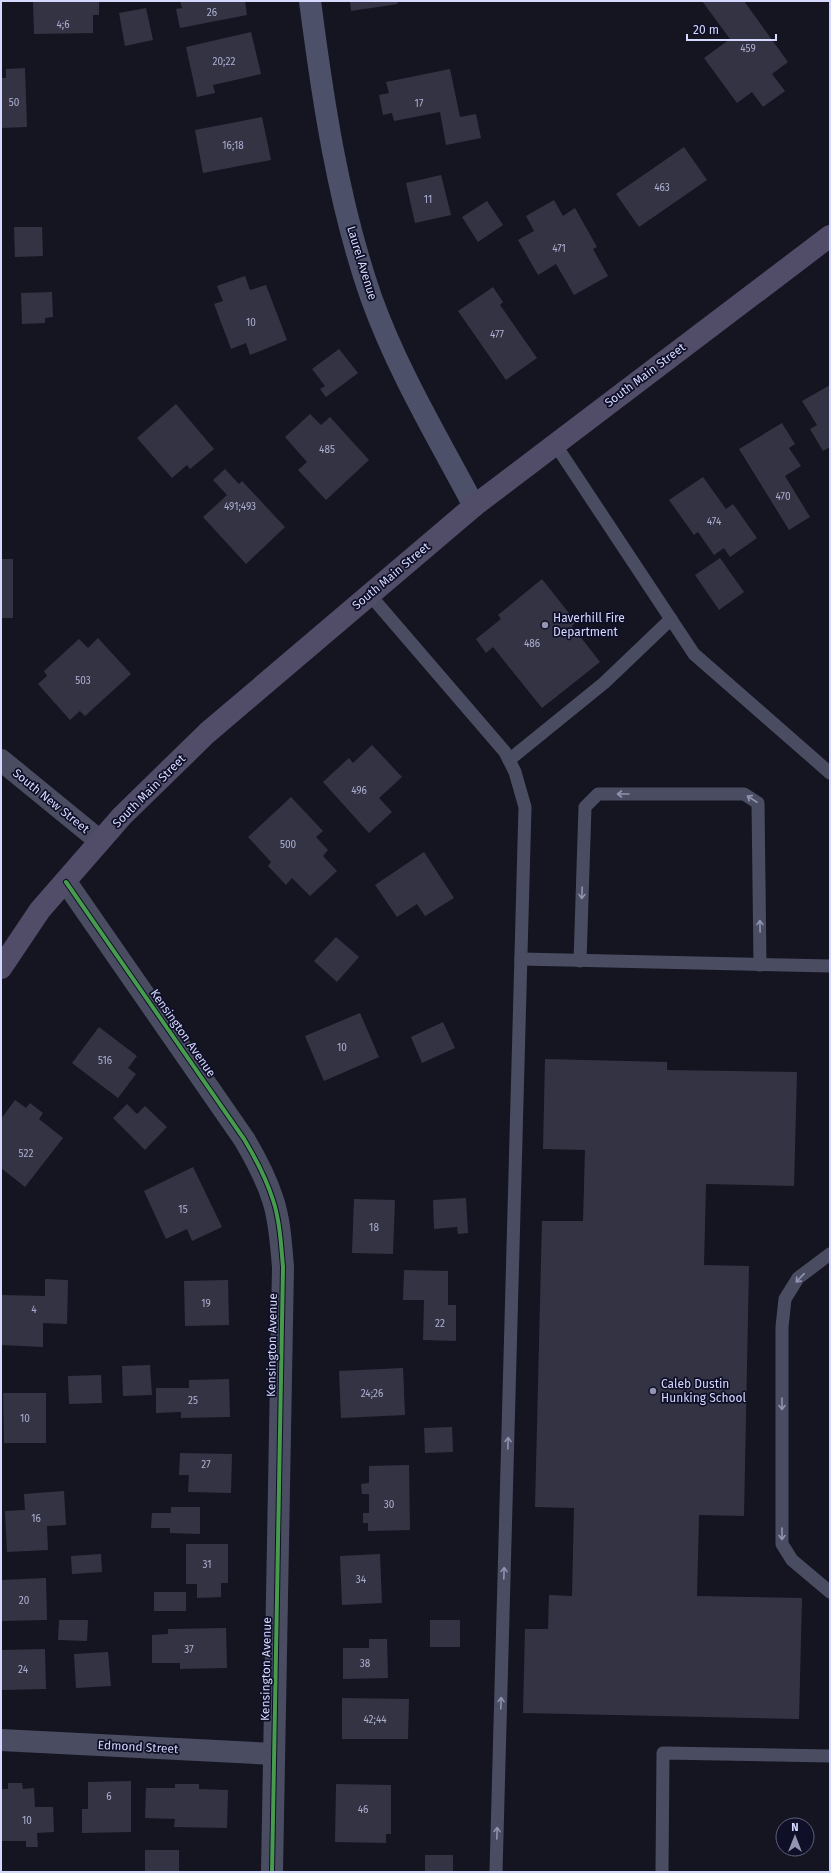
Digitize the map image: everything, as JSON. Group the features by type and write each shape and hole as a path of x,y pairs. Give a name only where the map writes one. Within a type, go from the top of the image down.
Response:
{"main road":[{"name":"Laurel Avenue","path":"310,1 327,118 346,212 371,297 402,371 474,506"},
{"name":"South Main Street","path":"1,968 40,910 122,816 207,733 474,506 830,236"}],"street":[{"name":"South New Street","path":"1,760 100,842"},
{"name":"Kensington Avenue","path":"66,882 244,1139 261,1168 274,1201 280,1231 283,1267 272,1872"},
{"name":"Edmond Street","path":"1,1740 274,1754"}],"lane":[{"path":"555,444 694,654 830,773"},
{"path":"370,595 505,752 515,772 525,808 496,1872"},
{"path":"509,760 604,683 671,619"},
{"path":"580,961 585,806 598,794 744,794 758,803 760,965"},
{"path":"521,959 830,966"},
{"path":"830,1254 798,1278 785,1299 782,1327 782,1544 792,1560 830,1592"},
{"path":"662,1872 663,1753 830,1756"}],"building":[{"path":"33,1 99,1 99,15 93,15 93,33 34,34"},
{"path":"180,1 245,1 247,15 180,28 176,9 182,8"},
{"path":"350,1 397,1 398,4 351,11"},
{"path":"702,1 744,1 788,62 772,74 785,91 763,107 752,92 737,103 704,58 730,39"},
{"path":"146,8 153,40 125,46 119,13"},
{"path":"251,32 261,74 213,85 215,93 197,97 186,47"},
{"path":"25,68 27,127 1,128 1,78 6,78 6,69"},
{"path":"450,69 460,117 476,114 481,138 446,145 440,112 394,121 392,113 383,115 379,95 389,93 386,82"},
{"path":"262,117 271,160 203,173 195,130"},
{"path":"684,147 707,180 639,227 616,194"},
{"path":"441,175 451,215 415,223 406,183"},
{"path":"554,200 563,216 575,208 597,247 593,249 608,276 574,295 556,264 538,275 518,240 534,231 526,216"},
{"path":"487,201 503,225 478,242 462,217"},
{"path":"14,227 42,227 43,256 15,257"},
{"path":"245,276 250,290 266,285 287,340 250,355 246,343 231,349 214,304 223,301 217,286"},
{"path":"493,287 503,302 500,305 537,358 506,380 458,311"},
{"path":"52,292 53,317 45,318 45,323 22,324 21,293"},
{"path":"339,349 358,373 326,397 320,389 325,386 312,369"},
{"path":"830,385 830,447 823,451 810,429 817,425 802,401"},
{"path":"176,404 214,449 190,469 187,465 172,478 137,438"},
{"path":"310,414 321,425 330,417 369,460 326,500 298,470 307,462 285,437"},
{"path":"782,423 795,444 789,448 801,466 785,476 810,517 789,530 739,449"},
{"path":"225,469 239,484 242,481 285,527 246,564 203,517 227,495 213,480"},
{"path":"703,477 726,509 733,504 757,538 730,557 724,548 714,555 698,532 694,535 669,500"},
{"path":"720,558 744,592 719,610 695,575"},
{"path":"1,559 13,559 13,618 1,618"},
{"path":"542,579 576,622 572,626 600,662 542,708 493,647 486,653 476,639 501,619 498,615"},
{"path":"98,638 131,674 85,716 80,711 70,720 38,684 47,676 44,671 79,639 88,648"},
{"path":"372,745 402,777 379,798 392,812 369,833 323,782 349,758 353,763"},
{"path":"291,797 323,831 316,837 328,850 323,856 337,871 310,896 292,878 286,885 268,866 271,862 248,837"},
{"path":"424,852 454,898 425,916 417,904 397,917 375,885"},
{"path":"336,937 359,957 337,982 314,961"},
{"path":"360,1013 379,1057 324,1081 305,1036"},
{"path":"443,1022 455,1048 422,1063 411,1037"},
{"path":"99,1027 137,1056 128,1068 136,1074 118,1098 72,1063"},
{"path":"545,1059 667,1062 667,1070 797,1072 794,1186 706,1184 704,1265 749,1266 744,1516 699,1515 697,1596 802,1598 799,1719 523,1713 525,1629 548,1629 549,1595 572,1596 574,1508 535,1507 542,1221 583,1221 585,1150 543,1149"},
{"path":"15,1100 26,1108 30,1103 43,1113 39,1119 63,1138 25,1187 1,1168 1,1119"},
{"path":"127,1104 137,1114 145,1106 167,1127 145,1150 113,1118"},
{"path":"193,1167 222,1227 192,1241 187,1229 166,1239 144,1191"},
{"path":"466,1198 468,1233 458,1234 457,1227 434,1229 433,1200"},
{"path":"354,1199 395,1200 393,1254 352,1253"},
{"path":"404,1270 448,1271 448,1305 456,1305 456,1341 423,1340 424,1300 403,1300"},
{"path":"45,1279 68,1280 67,1324 43,1323 43,1347 1,1345 1,1295 45,1296"},
{"path":"228,1280 229,1325 185,1326 184,1281"},
{"path":"150,1365 152,1395 123,1396 122,1366"},
{"path":"403,1368 405,1415 341,1418 339,1371"},
{"path":"101,1375 102,1403 69,1404 68,1376"},
{"path":"229,1379 230,1417 181,1418 181,1412 156,1413 156,1388 189,1388 189,1380"},
{"path":"3,1393 46,1393 46,1443 4,1443"},
{"path":"452,1427 453,1452 425,1453 424,1428"},
{"path":"180,1453 232,1454 231,1493 188,1492 189,1475 179,1475"},
{"path":"409,1465 410,1530 368,1531 368,1523 363,1523 363,1513 369,1513 369,1494 362,1494 361,1484 369,1483 369,1466"},
{"path":"64,1491 66,1525 47,1526 48,1550 7,1552 5,1511 25,1510 24,1494"},
{"path":"171,1507 200,1507 200,1534 170,1533 170,1528 151,1528 152,1513 171,1513"},
{"path":"186,1544 228,1544 228,1583 221,1583 221,1597 197,1598 197,1584 186,1584"},
{"path":"101,1554 102,1572 72,1574 71,1556"},
{"path":"380,1554 382,1603 342,1605 340,1556"},
{"path":"46,1578 47,1620 1,1621 1,1580"},
{"path":"154,1592 186,1592 186,1611 154,1611"},
{"path":"59,1620 88,1620 87,1641 58,1640"},
{"path":"430,1620 460,1620 460,1647 430,1647"},
{"path":"226,1628 227,1668 180,1669 180,1663 152,1663 152,1635 168,1634 168,1629"},
{"path":"369,1639 387,1639 388,1678 343,1679 343,1648 369,1648"},
{"path":"45,1649 46,1689 1,1690 1,1650"},
{"path":"108,1652 111,1686 76,1688 74,1654"},
{"path":"342,1698 409,1699 408,1739 342,1739"},
{"path":"131,1781 131,1832 82,1833 82,1809 88,1809 88,1782"},
{"path":"8,1783 22,1783 23,1789 34,1788 35,1807 53,1807 54,1832 37,1833 38,1847 26,1847 26,1841 1,1841 1,1789 8,1789"},
{"path":"175,1784 199,1784 199,1789 228,1790 227,1828 174,1827 175,1819 145,1818 146,1788 175,1788"},
{"path":"336,1784 391,1785 391,1834 386,1834 386,1843 335,1842"},
{"path":"145,1850 179,1850 179,1872 145,1872"},
{"path":"425,1855 453,1855 453,1872 425,1872"}],"cycle path":[{"path":"66,882 244,1139 264,1176 277,1216 283,1267 272,1872"}],"place":[{"name":"Haverhill Fire Department","path":"545,625"},
{"name":"Caleb Dustin Hunking School","path":"653,1391"}]}
